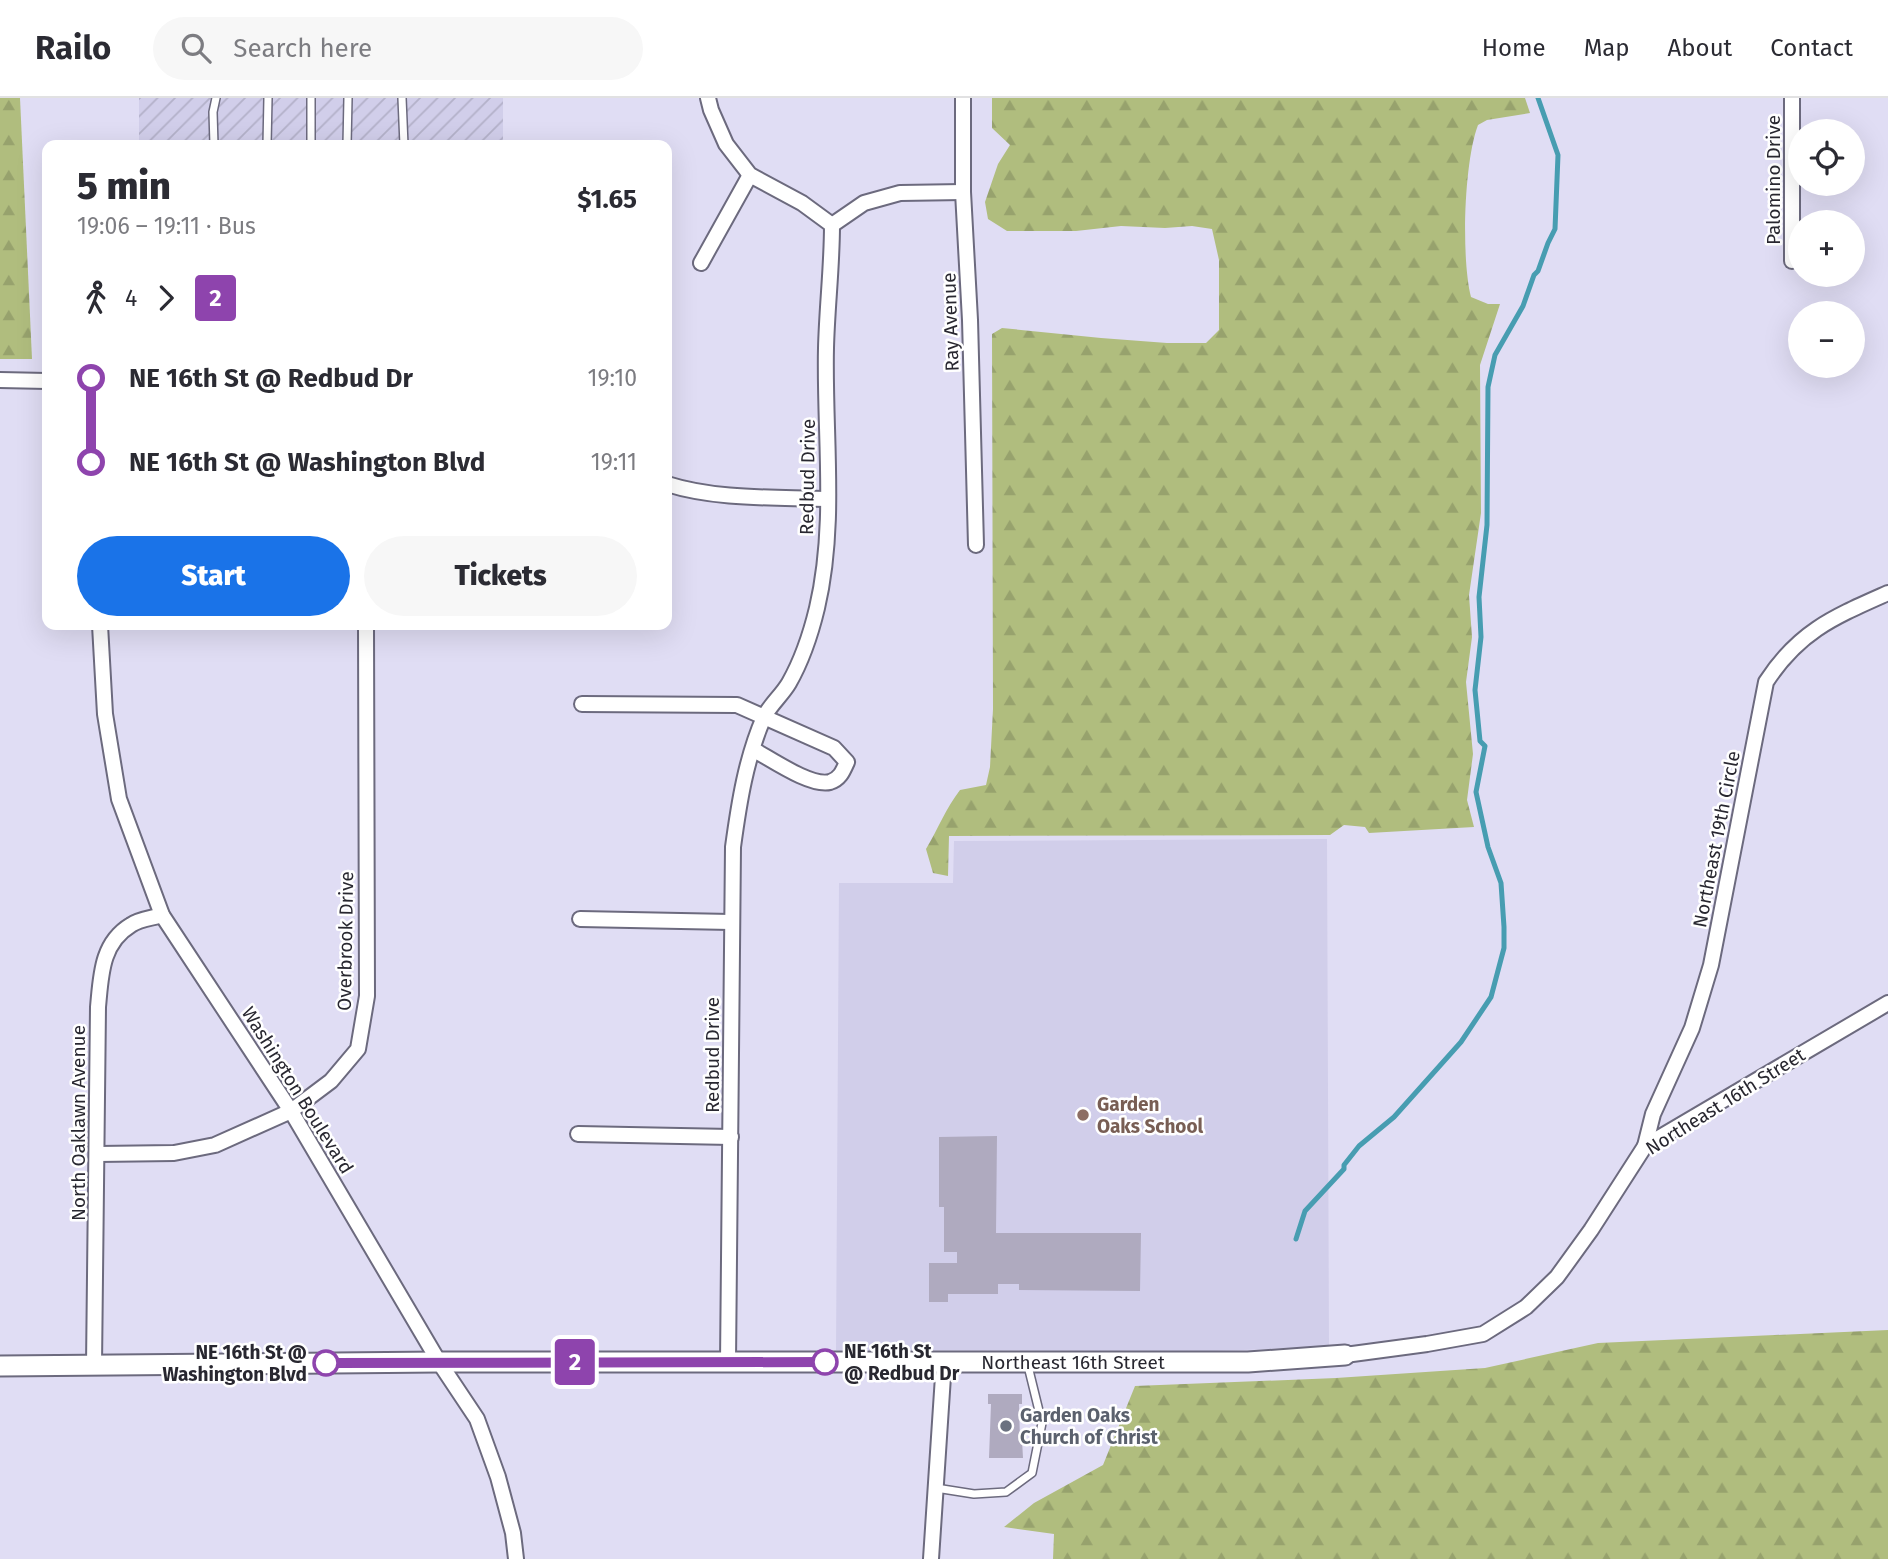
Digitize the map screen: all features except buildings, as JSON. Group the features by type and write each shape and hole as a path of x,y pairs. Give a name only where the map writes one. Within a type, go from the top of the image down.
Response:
{"street":[{"path":"708,98 726,144 750,175 802,202 832,225 864,202 900,193 963,192"},
{"name":"Ray Avenue","path":"964,98 963,192 970,320 976,545"},
{"name":"Palomino Drive","path":"1792,98 1792,210"},
{"path":"701,263 750,175"},
{"name":"Redbud Drive","path":"728,1362 731,922 735,835 741,790 765,716 788,684 803,652 817,608 824,563 828,499 826,347 832,225"},
{"path":"0,380 42,381"},
{"path":"672,486 684,490 739,495 828,499"},
{"name":"Northeast 19th Circle","path":"1644,1146 1653,1114 1692,1028 1711,965 1734,858 1766,682 1781,659 1797,643 1828,621 1888,593"},
{"name":"Washington Boulevard","path":"100,630 105,714 119,799 162,915 291,1111 439,1362 477,1419 504,1500 513,1533 516,1559"},
{"name":"Overbrook Drive","path":"98,1154 174,1153 215,1145 291,1111 331,1081 358,1049 367,996 366,630"},
{"path":"582,704 737,705 834,748 847,762 841,775 828,782 806,779 754,750"},
{"name":"North Oaklawn Avenue","path":"94,1366 98,1007 101,967 111,943 132,924 162,915"},
{"path":"580,919 731,922"},
{"name":"Northeast 16th Street","path":"0,1366 439,1362 1248,1362 1345,1355 1483,1334 1526,1307 1557,1277 1591,1230 1644,1146 1888,1003"},
{"path":"578,1134 730,1137"},
{"path":"932,1559 944,1362"}],"lane":[{"path":"214,140 213,112 216,98"},
{"path":"267,140 268,98"},
{"path":"310,98 310,140"},
{"path":"347,140 348,98"},
{"path":"402,98 404,140"},
{"path":"936,1489 974,1494 1006,1492 1032,1473 1042,1423 1027,1362"}],"shaded area":[{"path":"139,98 503,98 503,140 139,140"},
{"name":"Garden Oaks School","path":"1327,839 1329,1347 1214,1351 836,1350 839,883 953,883 954,841"}],"green space":[{"path":"0,98 20,98 32,359 0,359"},
{"path":"992,98 1525,98 1530,113 1487,120 1478,125 1467,185 1465,235 1471,297 1488,304 1500,304 1480,365 1481,513 1469,595 1472,637 1466,682 1473,754 1467,800 1474,827 1369,833 1365,827 1344,825 1330,835 949,836 948,876 933,873 926,849 950,804 960,790 986,785 990,767 993,709 992,334 1002,328 1167,343 1206,343 1219,330 1219,260 1212,229 1192,226 1121,226 1076,231 1007,231 988,219 985,202 998,164 1010,145 992,128"},
{"path":"1888,1330 1888,1559 1053,1559 1054,1534 1004,1527 1034,1503 1103,1465 1135,1386 1336,1378 1485,1368 1598,1343"}],"waterway":[{"path":"1296,1239 1305,1211 1344,1169 1344,1165 1359,1146 1394,1117 1461,1042 1491,997 1504,948 1501,883 1488,847 1476,792 1485,746 1480,741 1475,690 1481,637 1479,597 1487,525 1488,387 1495,355 1523,306 1555,229 1558,155 1538,98"}],"bus line":[{"name":"2","path":"326,1363 825,1362"}],"place":[{"name":"Garden Oaks School","path":"1083,1115"},
{"name":"NE 16th St @ Redbud Dr","path":"825,1362"},
{"name":"NE 16th St @ Washington Blvd","path":"326,1363"},
{"name":"Garden Oaks Church of Christ","path":"1006,1426"}]}
